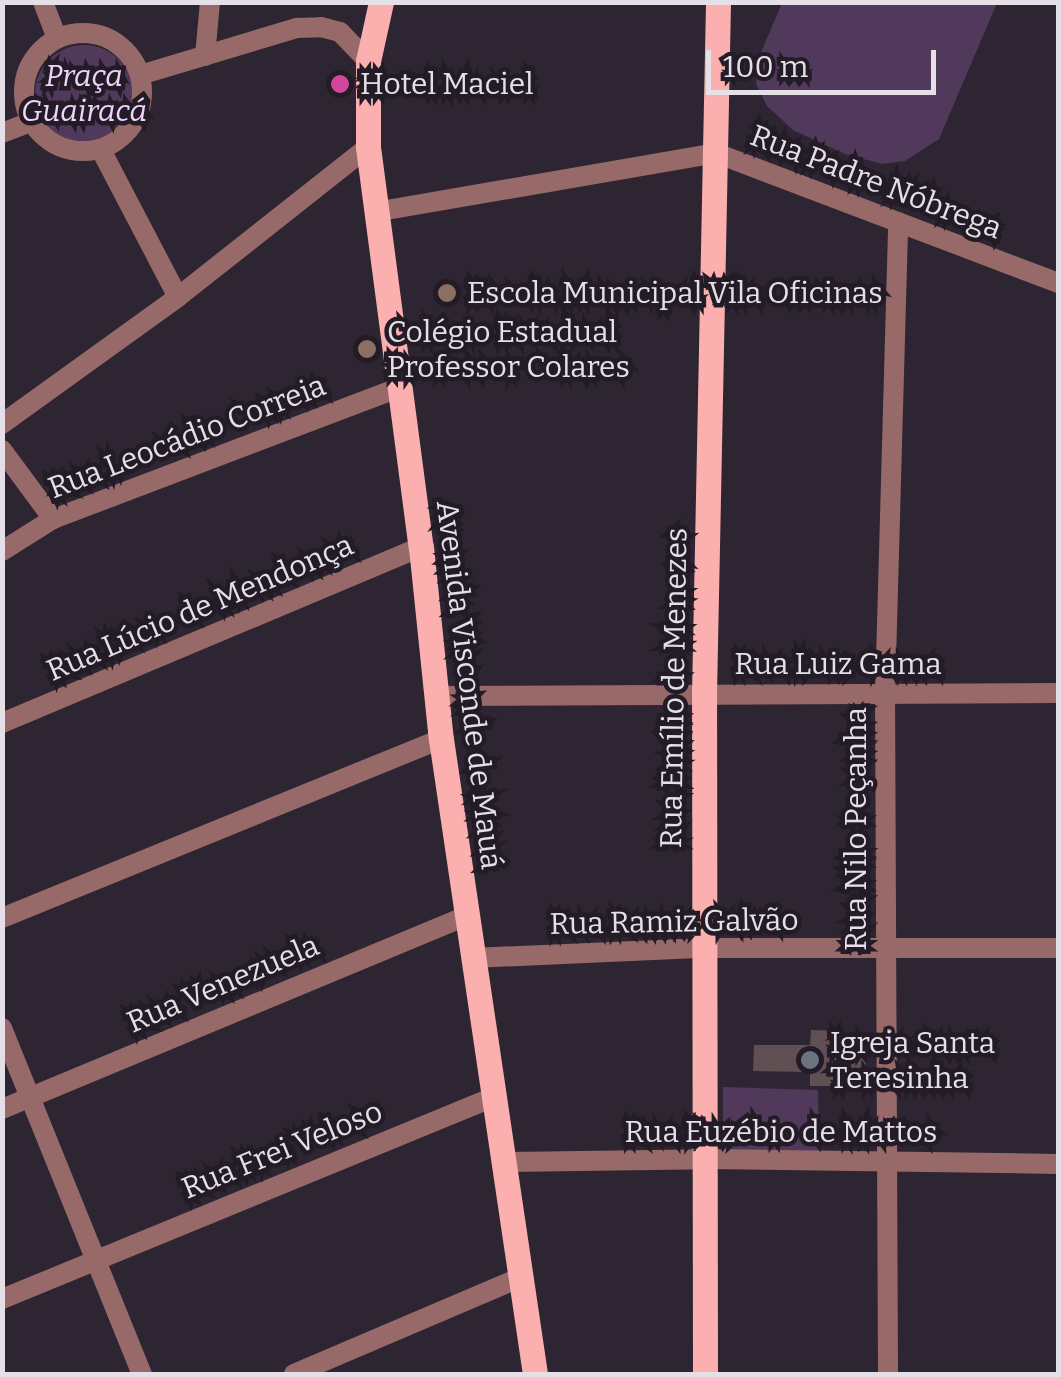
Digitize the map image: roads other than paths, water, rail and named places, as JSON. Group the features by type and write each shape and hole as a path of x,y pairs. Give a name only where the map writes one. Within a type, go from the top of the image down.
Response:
{"main road":[{"name":"Avenida Visconde de Mauá","path":"381,2 368,61 368,147 441,739 534,1374"},
{"name":"Rua Emílio de Menezes","path":"705,1374 704,694 718,2"}],"street":[{"path":"43,2 56,38"},
{"path":"204,56 210,2"},
{"path":"140,75 296,28 321,27 340,32 368,61"},
{"path":"76,33 106,38 131,56 140,75 140,112 118,142 100,150 61,148 31,122 24,104 29,65 56,38 76,33"},
{"path":"2,133 31,122"},
{"path":"2,424 178,296 368,147"},
{"path":"100,150 178,296"},
{"name":"Rua Padre Nóbrega","path":"376,212 716,153 1058,283"},
{"name":"Rua Nilo Peçanha","path":"888,1374 886,696 898,222"},
{"name":"Rua Leocádio Correia","path":"2,550 53,518 398,388"},
{"path":"2,450 53,518"},
{"name":"Rua Lúcio de Mendonça","path":"2,724 420,547"},
{"name":"Rua Luiz Gama","path":"436,696 1058,693"},
{"path":"2,918 441,739"},
{"name":"Rua Venezuela","path":"2,1109 466,916"},
{"name":"Rua Ramiz Galvão","path":"472,958 704,948 1058,948"},
{"path":"2,1028 142,1374"},
{"name":"Rua Frei Veloso","path":"2,1299 491,1098"},
{"name":"Rua Euzébio de Mattos","path":"502,1162 707,1158 1058,1164"},
{"path":"294,1374 519,1278"}],"place":[{"name":"Hotel Maciel","path":"340,84"},
{"name":"Escola Municipal Vila Oficinas","path":"447,293"},
{"name":"Colégio Estadual Professor Colares","path":"367,349"},
{"name":"Igreja Santa Teresinha","path":"810,1060"}],"park label":[{"name":"Praça Guairacá","path":"84,93"}]}
